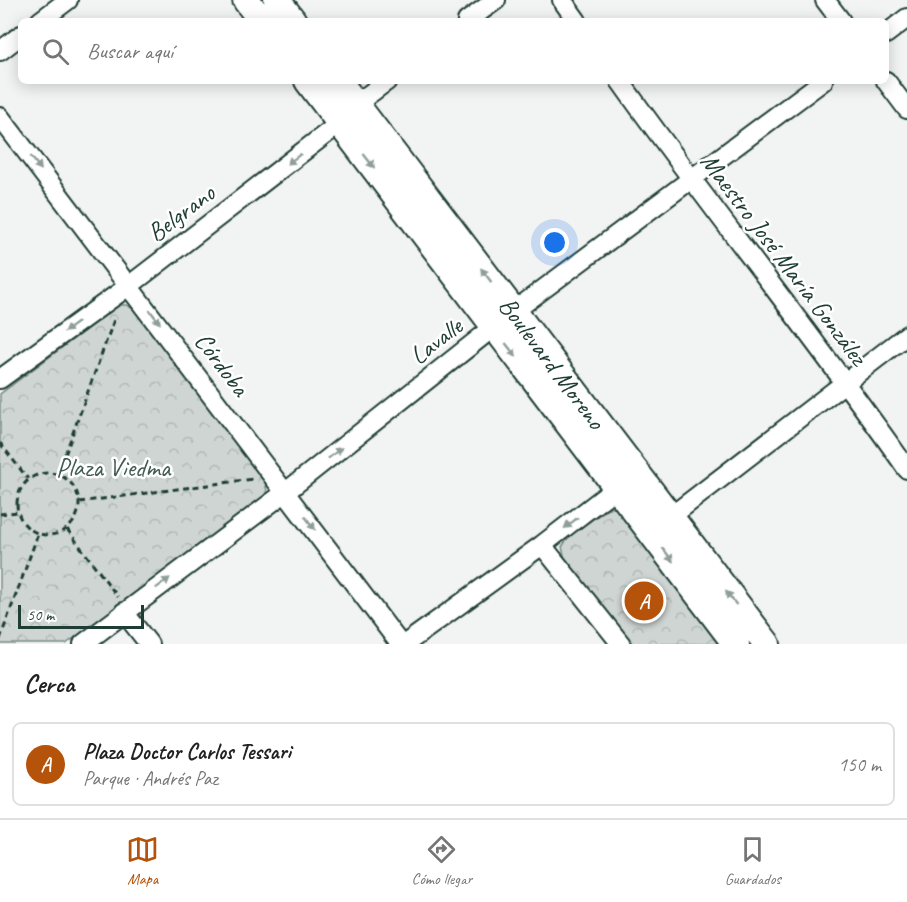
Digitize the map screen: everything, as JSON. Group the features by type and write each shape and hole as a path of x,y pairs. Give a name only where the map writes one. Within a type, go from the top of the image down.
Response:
{"main road":[{"path":"246,0 260,18"},
{"path":"277,0 291,18"},
{"name":"Boulevard Moreno","path":"312,84 348,114 514,311 626,480 660,525 736,644"},
{"name":"Boulevard Moreno","path":"339,84 348,114 494,328 626,480"},
{"name":"Boulevard Moreno","path":"660,525 767,644"}],"street":[{"path":"44,18 68,0"},
{"path":"471,18 495,0"},
{"path":"562,0 575,18"},
{"path":"825,0 839,18"},
{"path":"889,32 907,18"},
{"path":"0,51 18,37"},
{"name":"Belgrano","path":"0,379 128,286 383,84"},
{"name":"Maestro José María González","path":"622,84 690,178 848,383 907,469"},
{"name":"Lavalle","path":"83,644 287,491 514,311 819,84"},
{"path":"888,84 907,109"},
{"name":"Córdoba","path":"0,117 402,644"},
{"path":"660,525 848,383 907,335"},
{"path":"402,644 543,545 626,480"},
{"path":"543,545 621,644"},
{"path":"126,611 149,644"}],"path":[{"path":"58,474 128,286"},
{"path":"0,443 28,479"},
{"path":"48,472 58,474 74,486 79,502 77,517 67,529 54,535 38,534 25,526 18,512 17,497 28,479 48,472"},
{"path":"79,502 275,476"},
{"path":"0,514 18,512"},
{"path":"67,529 126,611"},
{"path":"0,639 38,534"}],"green space":[{"name":"Plaza Viedma","path":"119,305 127,305 134,310 264,477 267,491 263,497 66,644 0,644 0,394"},
{"path":"612,506 622,512 723,644 632,644 565,559 562,547 569,536"}],"place":[{"name":"Plaza Doctor Carlos Tessari","path":"644,601"}]}
